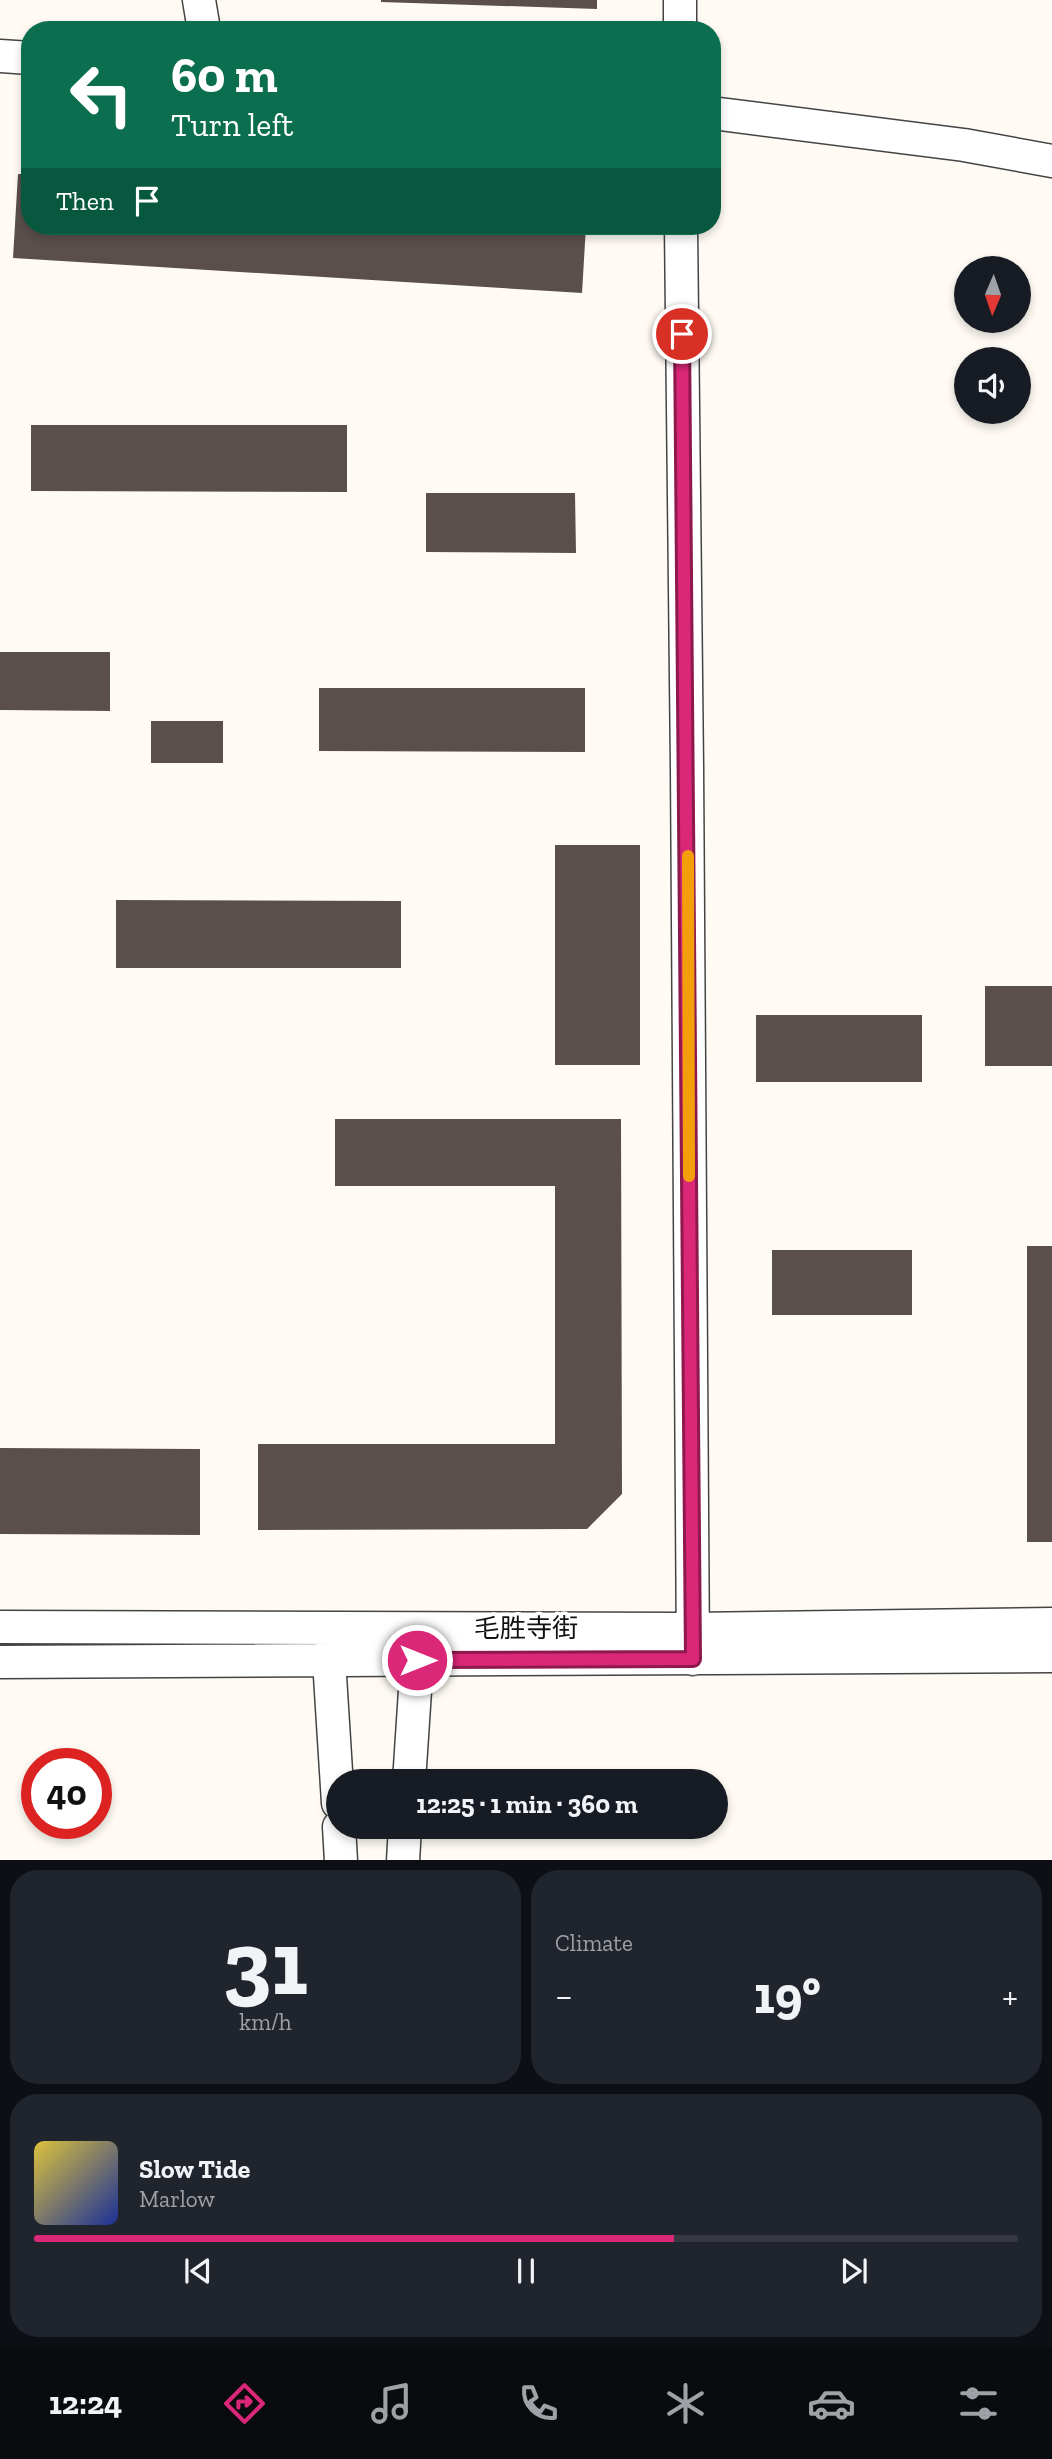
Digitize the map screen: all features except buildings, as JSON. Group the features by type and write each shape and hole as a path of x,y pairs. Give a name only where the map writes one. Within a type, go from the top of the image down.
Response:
{"street":[{"path":"199,0 202,21"},
{"path":"680,21 681,0"},
{"path":"0,57 21,58"},
{"path":"721,114 964,145 1052,161"},
{"path":"681,235 688,782 692,1644"},
{"name":"毛胜寺街","path":"0,1662 417,1660 1052,1623"},
{"name":"毛胜寺街","path":"0,1627 415,1628 692,1644 1052,1656"},
{"path":"334,1628 329,1660 336,1769"},
{"path":"410,1769 417,1660 415,1628"},
{"path":"340,1839 341,1860"},
{"path":"403,1860 404,1839"}],"slow traffic":[{"path":"688,856 689,1176"}],"route":[{"path":"417,1660 693,1659 682,334"}]}
